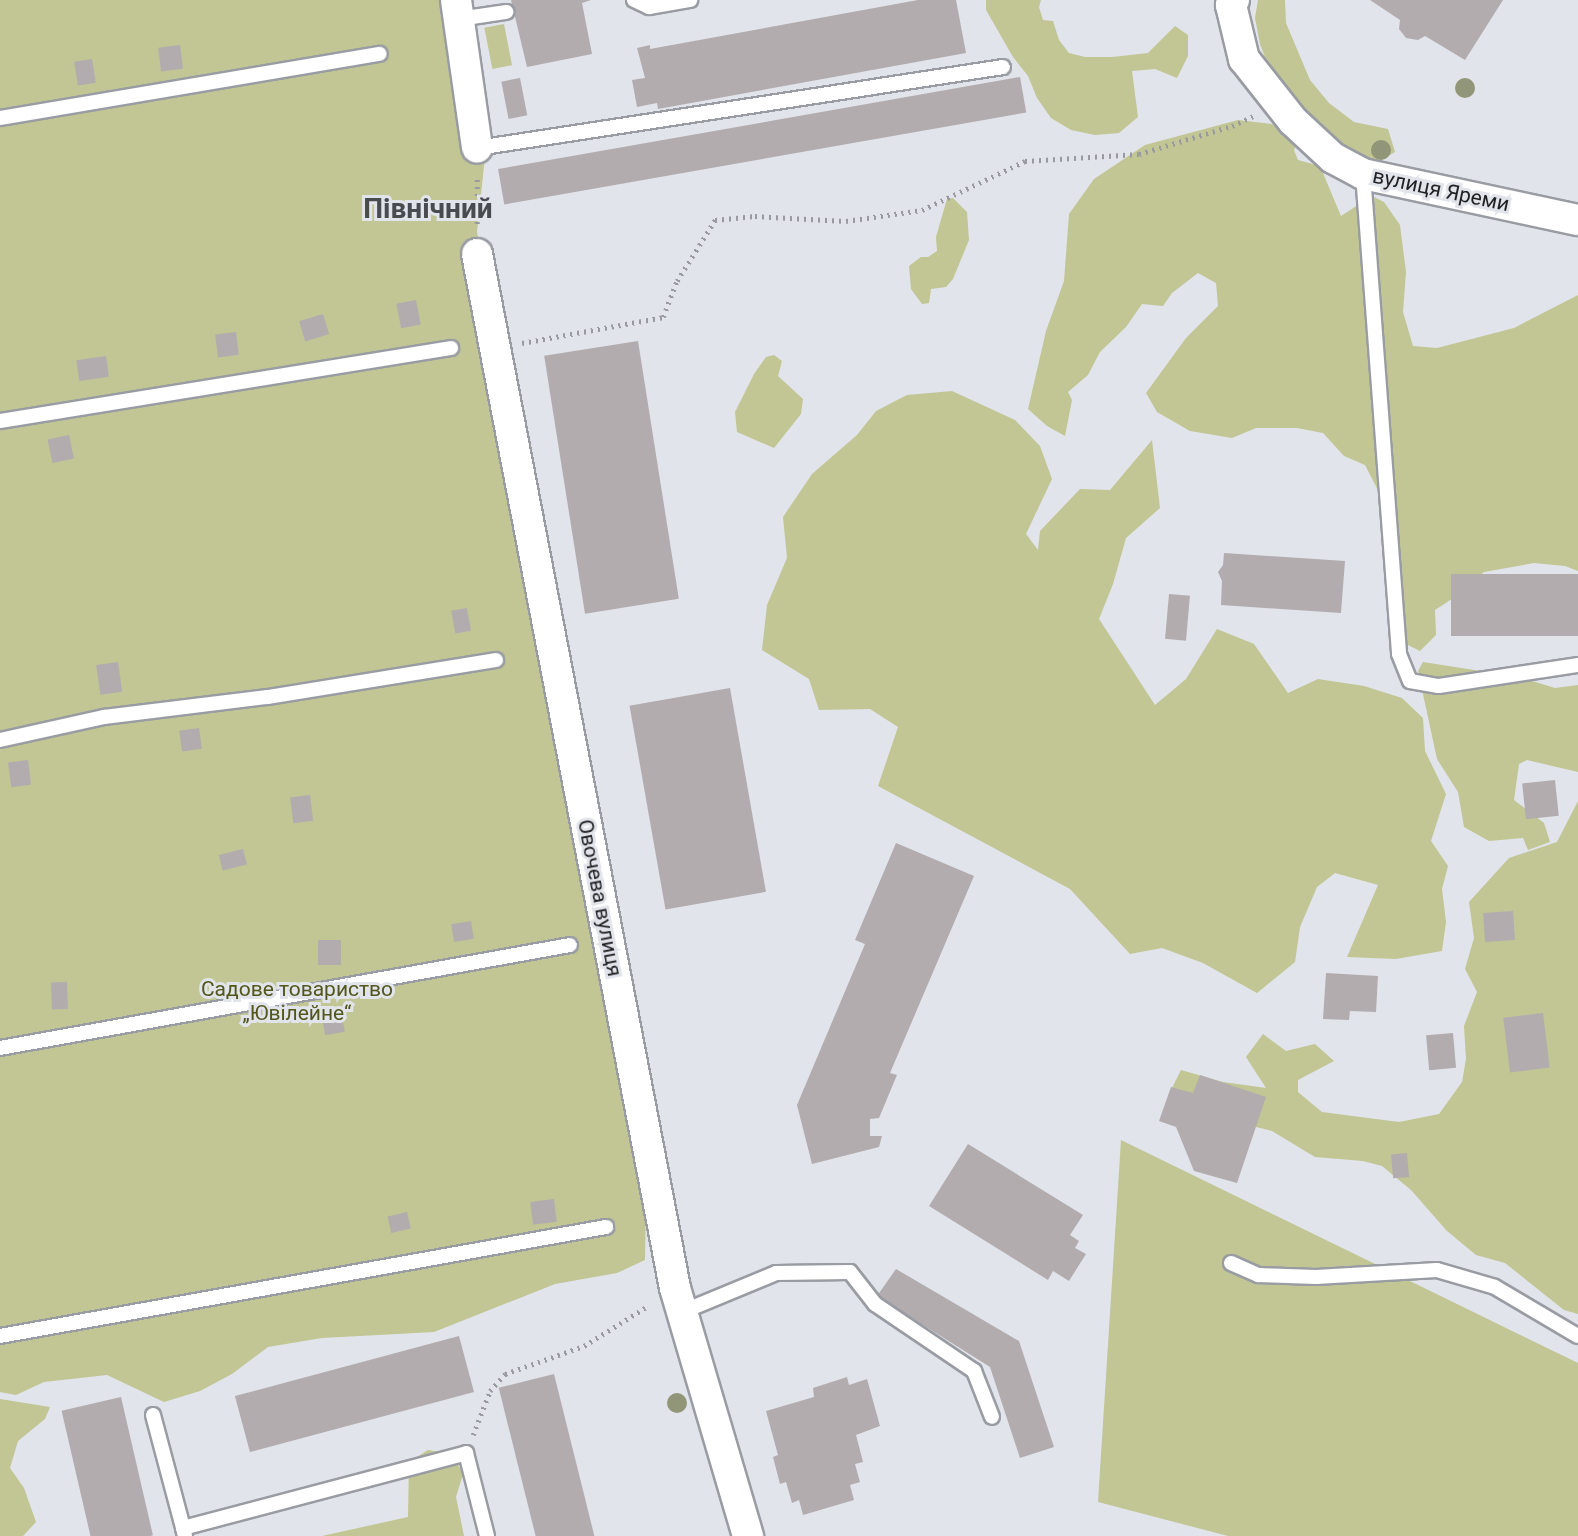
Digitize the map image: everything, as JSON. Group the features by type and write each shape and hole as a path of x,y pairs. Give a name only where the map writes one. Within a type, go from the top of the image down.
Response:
{"street":[{"name":"вулиця Яреми","path":"1234,0 1231,5 1244,60 1279,103 1333,158 1363,174 1578,220"},
{"path":"458,10 477,148"},
{"name":"Овочева вулиця","path":"477,254 679,1300 748,1536"}],"lane":[{"path":"635,0 649,7 690,0"},
{"path":"458,10 506,12"},
{"path":"0,118 380,54"},
{"path":"477,148 1003,67"},
{"path":"1363,174 1399,654 1410,681 1438,686 1578,665"},
{"path":"0,421 451,348"},
{"path":"0,740 104,717 268,697 496,660"},
{"path":"0,1048 570,945"},
{"path":"0,1336 606,1227"},
{"path":"1231,1263 1258,1275 1317,1277 1437,1270 1495,1287 1542,1312 1578,1336"},
{"path":"679,1300 776,1273 850,1272 875,1304 974,1371 992,1417"},
{"path":"153,1415 184,1532 466,1453 487,1536"}],"path":[{"path":"494,348 663,317 677,281 715,220 755,216 846,221 922,210 1025,161 1139,154 1232,126 1279,103"},
{"path":"477,148 477,254"},
{"path":"466,1453 490,1391 505,1374 584,1346 679,1300"}],"green space":[{"name":"Садове товариство „Ювілейне“","path":"0,0 452,0 485,157 477,232 646,1203 645,1260 617,1273 555,1284 434,1332 322,1338 268,1347 232,1374 200,1391 164,1402 107,1375 44,1382 16,1395 0,1392"},
{"path":"986,0 1041,0 1039,7 1043,20 1053,21 1059,40 1069,53 1085,57 1112,57 1148,53 1175,26 1188,35 1188,56 1177,78 1155,69 1132,71 1138,117 1119,133 1095,135 1071,130 1051,118 1037,98 1028,76 1013,57 986,10"},
{"path":"1258,0 1285,0 1286,23 1310,80 1329,103 1354,122 1388,129 1395,152 1372,166 1329,147 1268,65 1260,44 1255,18"},
{"path":"504,24 512,65 492,69 484,28"},
{"path":"1238,120 1304,128 1294,150 1298,160 1320,166 1341,216 1372,196 1384,202 1400,225 1406,272 1403,312 1413,346 1437,348 1514,328 1578,295 1578,571 1565,566 1534,563 1484,572 1458,595 1435,610 1436,635 1420,651 1406,644 1392,546 1380,518 1382,498 1365,465 1344,456 1323,433 1297,428 1256,428 1232,438 1190,431 1157,412 1146,393 1186,338 1218,306 1216,283 1198,273 1172,293 1163,306 1142,304 1126,327 1100,352 1088,375 1068,392 1072,400 1065,436 1047,426 1028,409 1046,331 1064,281 1069,214 1094,179 1145,145"},
{"path":"953,198 967,212 969,240 953,279 946,287 931,289 929,303 922,304 911,289 909,266 921,257 928,257 937,251 936,237 947,199"},
{"path":"774,355 782,361 778,376 803,399 801,414 774,448 737,432 735,412 754,374 766,357"},
{"path":"952,391 1015,420 1040,446 1052,479 1026,534 1038,550 1040,531 1080,489 1110,490 1152,440 1160,508 1126,538 1113,584 1099,619 1155,705 1186,679 1217,629 1254,644 1288,693 1318,679 1364,686 1402,698 1423,718 1425,751 1446,794 1431,841 1448,866 1442,889 1446,922 1442,951 1396,959 1347,957 1378,885 1335,873 1317,887 1300,927 1295,962 1257,993 1203,963 1162,948 1130,954 1070,889 878,786 898,727 870,709 819,710 809,679 762,650 767,605 787,558 783,517 812,474 857,435 876,411 907,395"},
{"path":"1423,662 1519,677 1555,688 1578,685 1578,772 1527,760 1519,764 1514,800 1544,823 1550,842 1528,850 1523,838 1489,841 1464,827 1458,792 1437,759 1418,671"},
{"path":"1578,801 1578,1314 1564,1310 1505,1263 1476,1255 1447,1231 1411,1190 1382,1166 1363,1161 1315,1157 1272,1131 1209,1115 1169,1094 1181,1070 1223,1082 1266,1088 1246,1057 1263,1034 1286,1051 1315,1044 1334,1061 1298,1080 1298,1092 1322,1112 1399,1122 1439,1114 1462,1082 1466,1059 1464,1026 1477,992 1465,969 1474,938 1469,902 1509,858 1557,842"},
{"path":"1121,1140 1578,1363 1578,1536 1228,1536 1098,1502"},
{"path":"0,1399 50,1407 45,1419 18,1441 10,1468 24,1488 36,1522 23,1536 0,1536"},
{"path":"428,1450 452,1454 463,1474 456,1497 464,1536 322,1536 408,1517 409,1462"}],"building":[{"path":"511,0 591,0 582,3 592,54 527,67"},
{"path":"918,0 956,0 966,53 658,109 657,103 637,107 632,80 645,78 637,48 650,45 650,49"},
{"path":"1370,0 1503,0 1465,60 1425,36 1418,40 1406,38 1399,29 1400,20"},
{"path":"180,45 183,69 161,72 158,48"},
{"path":"92,59 96,83 78,86 74,62"},
{"path":"1020,77 1026,112 504,204 498,169"},
{"path":"520,78 527,115 509,119 501,82"},
{"path":"416,300 421,325 401,328 396,304"},
{"path":"323,314 329,334 305,341 299,321"},
{"path":"236,332 239,355 218,357 215,335"},
{"path":"638,341 679,599 585,614 544,356"},
{"path":"106,356 109,377 79,381 76,360"},
{"path":"69,435 74,458 52,463 47,440"},
{"path":"1224,553 1345,561 1341,613 1221,605 1222,581 1218,572 1223,565"},
{"path":"1451,574 1578,574 1578,636 1451,636"},
{"path":"1169,594 1190,596 1186,641 1165,639"},
{"path":"467,608 471,631 455,633 451,611"},
{"path":"118,662 122,692 100,695 96,665"},
{"path":"730,688 766,892 665,910 630,706"},
{"path":"199,728 202,749 182,752 179,731"},
{"path":"28,760 31,785 11,787 8,762"},
{"path":"1555,780 1559,816 1526,819 1522,783"},
{"path":"310,795 313,821 293,823 290,797"},
{"path":"896,843 974,876 890,1073 897,1075 879,1118 870,1119 870,1136 882,1136 879,1147 812,1164 797,1105 865,944 855,940"},
{"path":"243,849 247,865 223,871 219,855"},
{"path":"1513,911 1515,940 1485,942 1483,913"},
{"path":"471,921 474,939 454,942 451,924"},
{"path":"318,940 341,940 341,965 318,965"},
{"path":"1326,973 1378,976 1376,1012 1350,1011 1349,1020 1323,1019"},
{"path":"67,982 68,1009 52,1010 51,983"},
{"path":"341,1010 345,1032 325,1035 321,1013"},
{"path":"1543,1013 1550,1068 1510,1072 1503,1018"},
{"path":"1453,1033 1456,1068 1429,1070 1426,1035"},
{"path":"1200,1075 1266,1097 1237,1183 1194,1171 1176,1127 1159,1121 1171,1087 1193,1093"},
{"path":"968,1144 1083,1215 1070,1235 1079,1241 1075,1248 1086,1254 1069,1281 1053,1271 1048,1280 929,1206"},
{"path":"1407,1153 1409,1177 1393,1178 1391,1154"},
{"path":"554,1199 557,1222 533,1225 530,1202"},
{"path":"407,1212 411,1229 391,1233 388,1216"},
{"path":"896,1269 1019,1341 1054,1447 1020,1458 990,1367 877,1296"},
{"path":"459,1336 474,1392 250,1452 235,1396"},
{"path":"554,1374 594,1536 536,1536 499,1388"},
{"path":"847,1377 849,1385 867,1379 880,1426 856,1435 863,1462 855,1464 860,1482 850,1485 854,1500 803,1515 799,1500 792,1503 786,1482 780,1484 773,1457 778,1455 766,1411 814,1397 813,1388"},
{"path":"121,1397 153,1535 90,1536 62,1411"}],"district":[{"name":"Північний","path":"428,209"}]}
